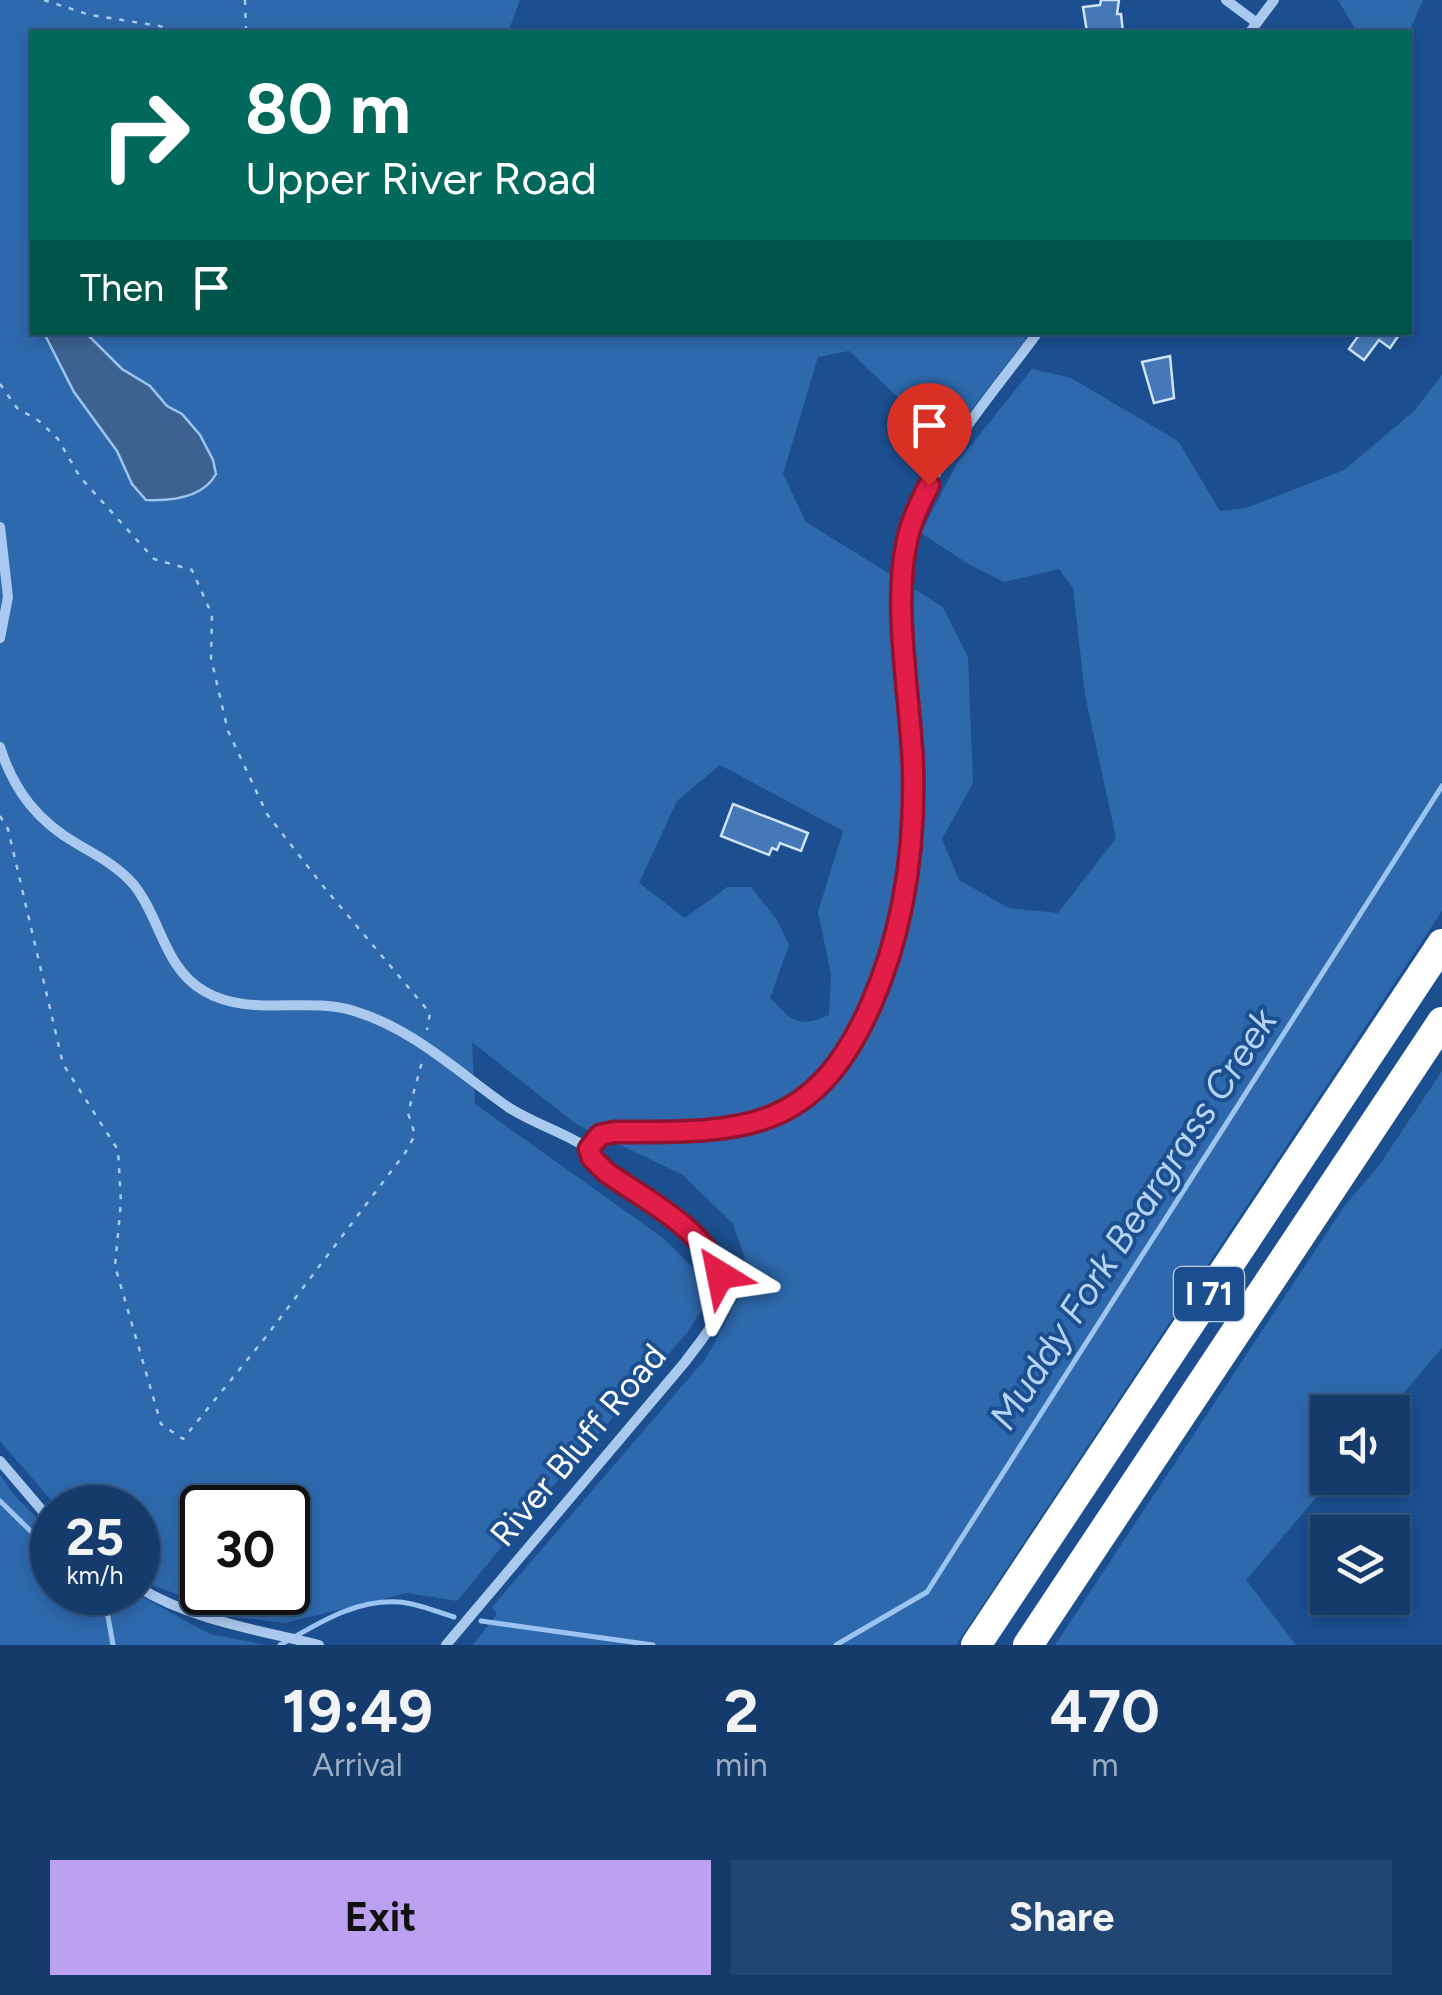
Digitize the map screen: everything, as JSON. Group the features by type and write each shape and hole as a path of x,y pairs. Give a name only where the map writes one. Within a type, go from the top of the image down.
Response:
{"highway":[{"name":"I 71","path":"976,1645 1442,944"},
{"name":"I 71","path":"1028,1645 1442,1022"}],"street":[{"path":"1226,0 1254,28 1274,0"},
{"path":"589,1149 600,1135 614,1132 719,1130 758,1123 783,1113 824,1082 852,1043 894,947 912,846 913,771 902,577 910,526 929,485 1036,335"},
{"path":"0,527 8,596 0,638"},
{"name":"River Bluff Road","path":"0,747 23,798 49,826 116,868 133,884 169,954 202,990 238,1004 332,1006 378,1020 406,1034 511,1108 589,1149 606,1172 702,1242 716,1261 720,1275 719,1310 686,1362 446,1645"},
{"path":"0,1461 30,1496"},
{"path":"160,1598 315,1644"}],"path":[{"path":"44,0 90,15 168,30"},
{"path":"245,0 246,30"},
{"path":"0,384 17,408 58,440 80,477 154,559 192,570 212,615 211,658 228,730 268,814 430,1013 427,1029"},
{"path":"0,816 8,830 63,1064 118,1150 121,1202 114,1266 161,1424 183,1438 265,1338 405,1154 414,1135 408,1113 422,1062"}],"shaded area":[{"path":"0,0 520,0 509,30 30,30 30,335 1025,335 946,443 849,351 818,357 783,474 806,522 943,607 968,657 973,783 942,839 959,880 1009,908 1058,913 1116,838 1085,695 1073,588 1059,569 1004,582 921,533 957,463 1032,369 1071,378 1178,441 1220,511 1246,508 1344,470 1414,411 1442,375 1442,911 956,1645 473,1645 497,1614 492,1607 707,1357 736,1301 746,1294 749,1271 733,1224 683,1175 576,1124 472,1042 475,1104 663,1238 696,1271 704,1307 686,1334 457,1601 407,1593 285,1623 231,1615 310,1615 310,1485 180,1485 180,1596 160,1588 160,1485 38,1485 0,1441","holes":["720,765 843,831 818,912 831,974 829,1015 803,1022 784,1012 770,998 789,945 777,920 751,887 727,887 685,918 639,883 677,801"]},
{"path":"1338,0 1423,0 1410,30 1356,30"},
{"path":"45,335 88,335 122,369 150,386 167,406 182,414 200,435 216,474 195,493 146,500 132,484 117,451 74,392"},
{"path":"1442,1071 1442,1348 1402,1395 1310,1395 1310,1495 1318,1495 1246,1580 1296,1645 1055,1645 1345,1205 1378,1167"},
{"path":"0,1475 30,1511 30,1615 160,1615 160,1607 210,1634 266,1645 0,1645"}],"building":[{"path":"1101,0 1119,0 1117,14 1121,14 1123,30 1087,30 1083,7 1100,5"},
{"path":"1359,335 1399,335 1390,348 1379,340 1364,360 1349,349"},
{"path":"1170,356 1174,398 1154,403 1142,362"},
{"path":"733,804 808,833 801,851 780,843 769,855 721,836"}],"waterway":[{"name":"Muddy Fork Beargrass Creek","path":"836,1645 927,1592 1442,786"},
{"name":"Muddy Fork Beargrass Creek","path":"0,1501 30,1530"},
{"name":"Muddy Fork Beargrass Creek","path":"280,1645 367,1604 406,1603 454,1617"},
{"name":"Muddy Fork Beargrass Creek","path":"108,1615 113,1645"},
{"name":"Muddy Fork Beargrass Creek","path":"481,1621 653,1645"}],"route":[{"path":"720,1275 716,1261 702,1242 606,1172 589,1149 600,1135 614,1132 719,1130 758,1123 783,1113 824,1082 843,1059 861,1026 894,947 912,846 913,771 902,577 910,526 929,485"}]}
